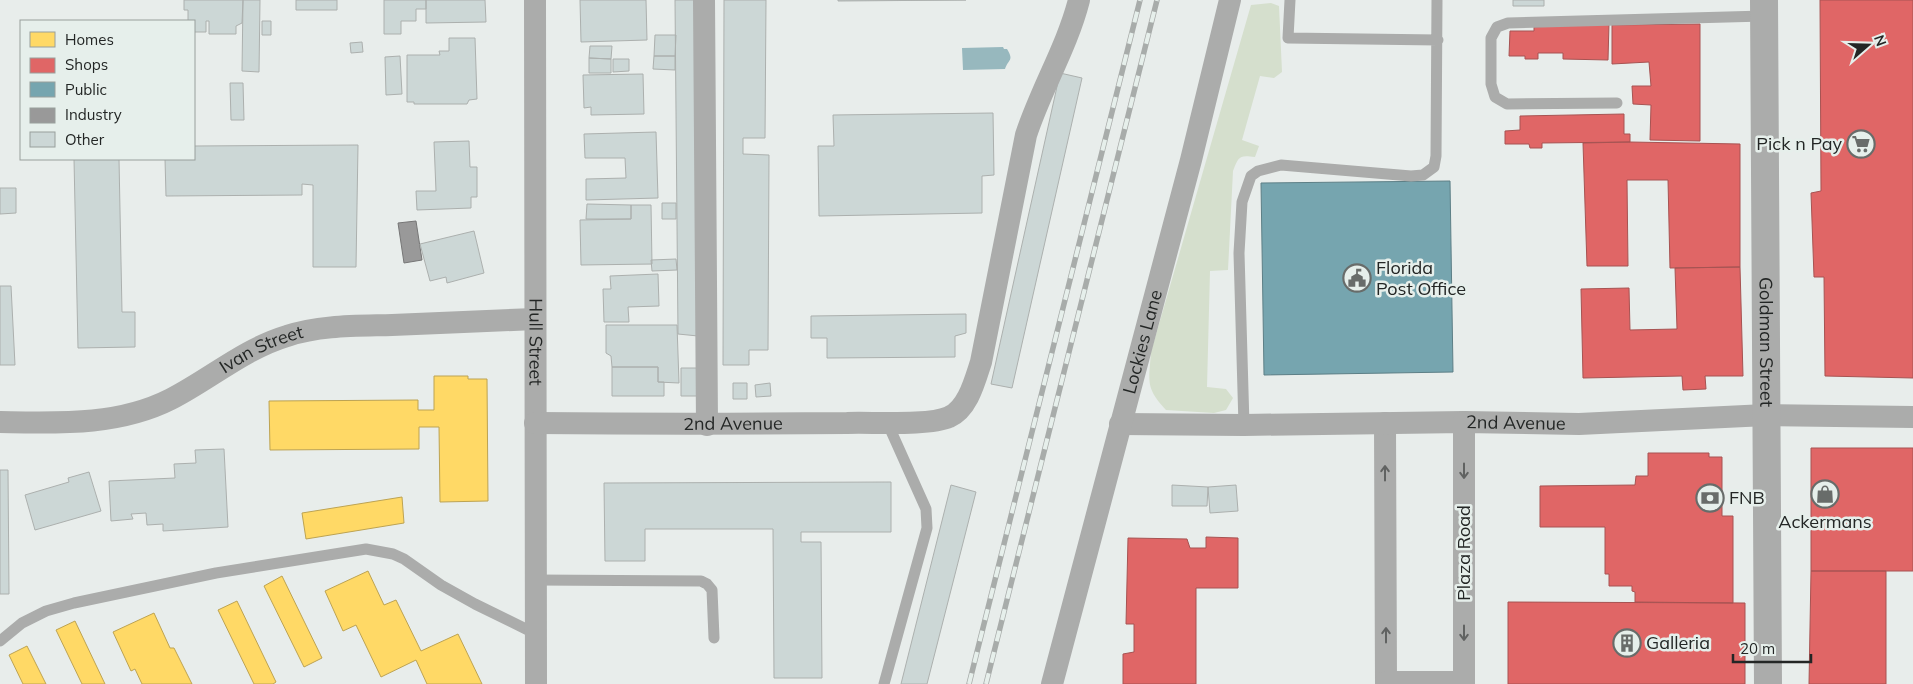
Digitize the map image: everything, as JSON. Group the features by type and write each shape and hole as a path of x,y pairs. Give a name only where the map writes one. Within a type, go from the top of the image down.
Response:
{"street":[{"name":"Hull Street","path":"536,0 536,684"},
{"path":"704,0 707,424"},
{"name":"2nd Avenue","path":"535,423 931,422 950,417 959,410 967,398 981,362 1026,135 1041,94 1074,21 1079,0"},
{"name":"Lockies Lane","path":"1052,684 1191,160 1230,0"},
{"name":"Goldman Street","path":"1764,8 1768,684"},
{"name":"Ivan Street","path":"0,422 48,423 104,419 148,410 172,398 248,352 286,336 304,332 347,326 535,319"},
{"name":"2nd Avenue","path":"1120,424 1244,425 1464,422 1579,424 1766,415 1913,417"},
{"name":"Plaza Road","path":"1464,422 1464,683"},
{"path":"1385,424 1386,683 1464,683"}],"lane":[{"path":"1290,0 1288,38 1438,40"},
{"path":"1244,425 1239,253 1242,202 1251,176 1258,171 1280,165 1402,175 1423,175 1434,167 1436,156 1437,0"},
{"path":"1617,103 1507,104 1495,97 1491,84 1491,38 1497,27 1508,23 1764,8"},
{"path":"884,684 927,528 926,509 887,422"},
{"path":"0,641 22,623 46,611 74,603 216,573 366,549 393,554 404,559 441,585 536,634"},
{"path":"535,580 702,581 712,590 714,638"}],"green space":[{"path":"1271,3 1279,6 1282,72 1274,78 1260,76 1242,140 1259,146 1255,157 1246,156 1240,158 1233,171 1228,270 1210,271 1207,387 1226,389 1233,398 1226,410 1214,413 1166,410 1151,389 1149,377 1151,352 1251,5"}],"water":[{"path":"1003,47 1007,49 1010,58 1005,69 963,70 962,48"}],"building: Homes":[{"path":"434,376 468,376 468,379 487,379 488,501 440,502 439,427 419,427 419,449 270,450 269,401 418,400 418,410 434,410"},
{"path":"402,497 404,523 306,539 302,513"},
{"path":"368,571 384,605 396,600 421,651 458,634 482,684 427,684 416,660 381,677 356,625 343,631 325,591"},
{"path":"282,576 322,658 304,667 264,586"},
{"path":"237,601 276,682 273,684 254,684 218,610"},
{"path":"154,613 170,648 174,648 192,684 142,684 135,669 131,671 113,632"},
{"path":"75,621 105,684 82,684 56,630"},
{"path":"27,646 46,684 23,684 9,655"}],"building: Shops":[{"path":"1820,0 1913,0 1913,378 1825,376 1824,277 1814,277 1811,193 1821,191"},
{"path":"1609,23 1608,60 1563,59 1563,53 1538,53 1538,59 1525,59 1525,56 1509,56 1510,31 1534,31 1534,27"},
{"path":"1700,24 1700,141 1650,140 1651,105 1633,104 1632,86 1651,86 1649,62 1612,64 1612,25"},
{"path":"1624,114 1624,134 1630,134 1630,142 1542,143 1542,148 1530,148 1529,144 1505,144 1505,131 1520,130 1520,116"},
{"path":"1583,143 1740,144 1740,267 1670,268 1668,180 1627,180 1628,266 1587,266"},
{"path":"1740,267 1743,376 1705,376 1706,389 1683,390 1682,376 1583,378 1581,289 1629,288 1630,330 1677,329 1675,268"},
{"path":"1811,448 1913,448 1913,571 1811,571"},
{"path":"1648,453 1709,453 1709,457 1722,457 1722,516 1733,516 1733,603 1635,602 1635,592 1632,591 1632,586 1609,586 1609,574 1605,574 1605,527 1540,527 1540,486 1635,485 1636,476 1648,476"},
{"path":"1206,537 1238,538 1238,588 1196,588 1196,684 1123,684 1123,654 1134,652 1134,624 1126,624 1128,538 1187,539 1190,548 1206,548"},
{"path":"1811,571 1886,571 1886,684 1809,684"},
{"name":"Galleria","path":"1508,602 1745,603 1745,684 1508,684"}],"building: Public":[{"name":"Florida Post Office","path":"1450,181 1453,372 1264,375 1261,183"}],"building: Industry":[{"path":"416,221 422,260 404,263 398,223"}],"building: Other":[{"path":"184,0 243,0 242,23 236,26 236,34 209,34 209,21 206,21 206,32 195,32 195,20 188,20 188,10 184,10"},
{"path":"243,0 260,0 259,72 242,71"},
{"path":"296,0 337,0 337,10 296,10"},
{"path":"384,0 426,0 426,9 416,9 416,21 401,21 401,34 384,34"},
{"path":"426,0 485,0 486,22 426,23"},
{"path":"580,0 646,0 647,40 581,42"},
{"path":"675,0 695,0 698,336 678,334"},
{"path":"724,0 766,0 765,138 743,138 743,154 769,155 768,350 749,350 749,365 723,365"},
{"path":"838,0 966,0 838,1"},
{"path":"1513,0 1544,0 1544,6 1513,6"},
{"path":"262,21 271,21 271,35 262,35"},
{"path":"655,35 676,35 675,56 654,56"},
{"path":"449,38 475,38 477,99 469,100 467,104 414,104 414,102 407,102 407,55 440,55 439,51 449,51"},
{"path":"362,42 363,52 351,53 350,43"},
{"path":"590,46 612,46 611,59 589,58"},
{"path":"400,56 402,94 386,95 385,57"},
{"path":"654,56 675,56 675,70 653,69"},
{"path":"589,58 611,59 611,73 589,73"},
{"path":"613,59 629,59 629,71 613,72"},
{"path":"1060,73 1082,78 1012,388 991,384"},
{"path":"643,74 644,114 591,115 591,107 584,108 583,75"},
{"path":"230,83 243,83 244,120 231,120"},
{"path":"993,113 994,175 982,176 982,213 819,216 818,146 834,146 833,115"},
{"path":"656,132 658,198 586,200 586,179 626,178 625,158 585,158 584,134"},
{"path":"469,141 470,167 477,167 477,197 471,197 471,208 417,210 416,191 436,191 434,142"},
{"path":"358,145 356,267 313,267 313,185 302,184 302,195 166,196 165,160 195,160 195,146"},
{"path":"74,160 119,160 122,312 135,312 135,347 78,348"},
{"path":"0,188 16,188 16,213 0,214"},
{"path":"662,203 676,203 676,219 662,219"},
{"path":"587,204 631,205 631,219 586,219"},
{"path":"631,205 651,205 652,264 581,265 580,220 631,219"},
{"path":"474,231 484,273 447,283 446,277 430,281 420,244"},
{"path":"676,259 677,270 652,271 651,260"},
{"path":"658,274 659,306 628,307 629,322 604,322 603,289 611,289 610,276"},
{"path":"0,286 11,286 15,365 0,365"},
{"path":"966,314 966,333 955,336 955,357 827,358 827,338 811,338 811,316"},
{"path":"606,325 677,325 679,383 658,382 658,367 612,367 611,356 606,353"},
{"path":"612,367 658,367 658,382 664,382 664,396 612,396"},
{"path":"681,368 699,368 699,396 681,396"},
{"path":"733,383 747,383 747,399 733,399"},
{"path":"770,383 771,396 756,397 755,385"},
{"path":"224,449 228,527 163,531 163,524 147,525 146,513 131,514 133,519 111,521 109,481 175,478 174,464 196,463 195,450"},
{"path":"0,470 8,470 9,594 0,594"},
{"path":"89,472 101,511 35,530 25,495 69,482 68,478"},
{"path":"891,482 891,532 801,532 801,542 821,542 822,678 774,678 773,529 645,529 645,561 605,561 604,483"},
{"path":"951,485 976,492 927,684 901,684"},
{"path":"1172,485 1208,487 1207,506 1172,506"},
{"path":"1236,485 1238,511 1210,513 1208,487"}],"railway":[{"path":"969,684 1140,0"},
{"path":"986,684 1157,0"}],"place":[{"name":"Pick n Pay","path":"1861,144"},
{"name":"Florida Post Office","path":"1357,278"},
{"name":"Ackermans","path":"1825,494"},
{"name":"FNB","path":"1710,498"},
{"name":"Galleria","path":"1627,643"}]}
